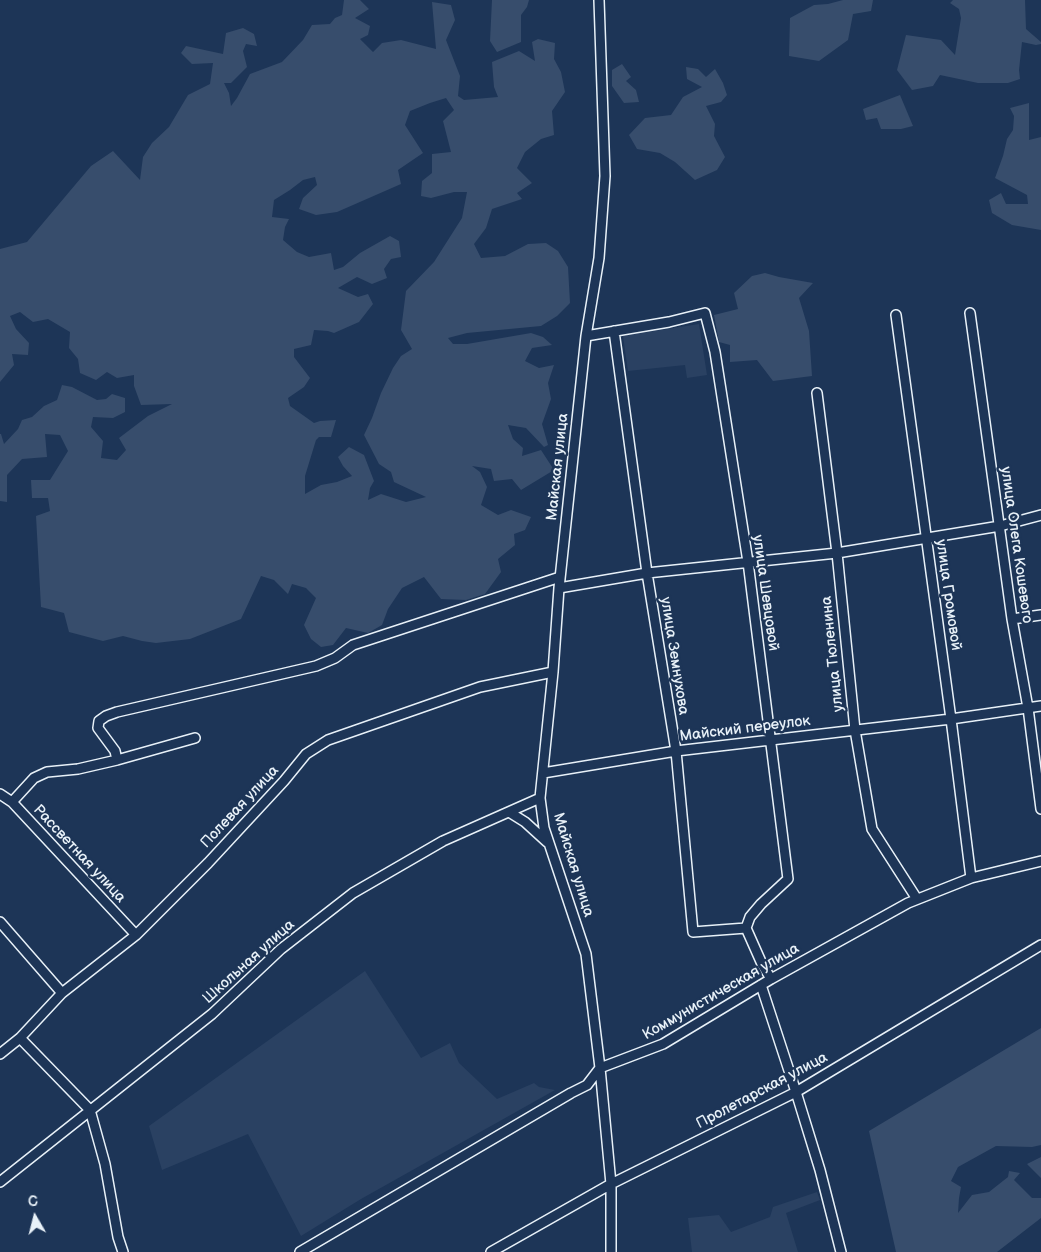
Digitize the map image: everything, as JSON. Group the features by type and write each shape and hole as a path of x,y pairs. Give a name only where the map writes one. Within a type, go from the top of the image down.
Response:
{"street":[{"name":"Майская улица","path":"599,0 605,176 599,258 586,336 579,396 540,798 544,828 586,954 600,1068 611,1184 612,1252"},
{"name":"улица Шевцовой","path":"614,332 705,313 719,370 748,562 788,879 761,904 750,917 746,928"},
{"name":"улица Олега Кошевого","path":"970,313 1012,619 1028,708 1041,809"},
{"name":"улица Громовой","path":"896,315 971,878"},
{"path":"586,336 614,332"},
{"name":"улица Земнухова","path":"614,332 647,573 676,751 693,932 746,928"},
{"name":"улица Тюленина","path":"816,393 855,730 872,829 917,899"},
{"path":"559,588 647,573 836,553 1000,526 1041,515"},
{"path":"117,760 115,751 98,728 99,721 106,716 316,666 335,658 353,645 560,577"},
{"path":"1012,619 1041,615"},
{"name":"Полевая улица","path":"0,1054 20,1038 62,993 136,935 208,863 284,781 306,754 328,740 480,687 553,672"},
{"name":"Майский переулок","path":"543,774 676,751 951,719 1041,706"},
{"path":"12,802 34,778 47,772 78,769 196,738"},
{"name":"Рассветная улица","path":"0,794 12,802 136,935"},
{"name":"Школьная улица","path":"0,1182 212,1014 281,949 353,893 443,841 540,798"},
{"path":"509,812 525,822 549,844"},
{"name":"Коммунистическая улица","path":"300,1252 587,1085 600,1068 663,1044 771,979 908,903 971,878 1041,861"},
{"path":"0,922 62,993"},
{"path":"746,928 771,979"},
{"name":"Пролетарская улица","path":"491,1252 611,1184 796,1092 1041,945"},
{"path":"761,985 820,1170 841,1252"},
{"path":"20,1038 90,1110 105,1164 118,1237 123,1252"}],"shaded area":[{"path":"344,0 360,0 369,9 355,18 370,26 368,35 360,39 373,52 382,43 401,40 436,49 432,2 451,5 455,20 446,40 460,76 458,96 464,100 498,97 494,87 492,62 519,51 535,61 532,42 538,39 555,43 554,59 561,72 565,92 552,111 554,135 541,139 525,152 517,168 532,183 517,193 522,199 492,209 486,228 474,244 481,258 505,256 528,244 546,243 558,251 568,267 570,303 557,316 541,326 467,333 448,338 453,344 467,344 531,333 543,337 552,345 532,348 525,361 539,368 554,365 548,383 551,399 542,424 548,445 544,447 526,428 508,425 513,439 523,448 522,456 541,450 554,470 521,490 512,479 494,481 491,469 472,466 480,472 487,487 481,505 498,515 511,510 531,517 525,530 514,534 515,545 498,559 501,572 485,594 466,600 441,599 424,577 402,588 388,609 382,625 368,633 346,628 333,645 321,647 311,639 304,625 316,598 306,588 292,584 288,594 274,580 261,576 241,619 190,639 156,643 123,636 103,641 69,632 64,613 41,607 36,516 50,511 48,498 32,498 31,480 50,480 68,451 60,435 45,434 47,457 22,459 7,475 7,502 0,501 0,434 4,444 18,429 22,420 32,417 44,406 57,400 62,385 72,387 97,400 106,399 112,394 125,398 125,412 113,418 93,417 91,427 103,441 101,458 117,460 126,450 119,438 148,416 172,404 141,405 134,386 134,375 117,378 107,372 96,380 80,373 78,359 69,348 70,332 48,319 33,322 20,312 10,316 16,329 29,343 28,355 12,354 14,365 0,382 0,249 27,242 91,166 113,151 140,180 143,157 152,143 169,127 188,95 210,84 213,63 192,64 181,53 186,46 223,54 226,33 243,28 254,34 257,46 246,44 243,51 247,67 231,83 224,83 229,93 231,106 250,74 282,62 303,40 312,25 330,24 335,18 342,15","holes":["446,98 454,110 443,121 451,152 432,154 432,173 422,181 421,196 431,198 454,192 467,192 462,218 434,262 406,291 401,330 412,349 401,356 393,368 364,435 379,464 391,472 394,482 426,497 406,502 381,494 368,500 370,488 374,481 364,455 349,447 338,457 352,476 337,482 321,485 305,494 305,476 316,440 319,437 331,437 336,420 314,423 290,406 288,398 304,387 310,378 294,357 294,349 311,345 314,330 334,333 359,322 373,304 368,294 358,297 338,288 357,277 372,284 387,278 384,269 391,259 401,257 399,241 390,236 360,253 343,267 334,270 331,253 309,257 297,252 283,240 285,227 289,219 272,217 274,200 303,180 315,177 317,185 303,198 299,209 316,215 337,212 401,184 398,170 423,153 405,125 410,111"]},
{"path":"492,0 529,0 527,7 521,15 521,42 497,52 490,41"},
{"path":"843,0 873,0 871,11 853,14 848,40 819,61 789,56 790,18 814,5"},
{"path":"953,0 1025,0 1026,29 1041,44 1036,45 1022,42 1020,79 1008,83 978,83 940,75 933,86 912,90 897,70 906,35 941,40 955,55 961,18 959,9 950,3"},
{"path":"622,64 631,77 626,81 636,90 639,102 624,103 612,86 612,70"},
{"path":"686,67 698,69 706,77 715,69 727,95 721,102 706,106 715,124 714,136 725,157 717,170 695,180 675,162 660,153 637,149 629,135 645,118 671,115 683,97 702,87 687,79"},
{"path":"900,95 913,126 901,129 881,129 877,118 866,120 863,109"},
{"path":"1029,103 1029,140 1041,137 1041,230 1012,225 992,213 989,200 1001,193 1006,204 1028,204 1027,195 995,178 1007,139 1013,130 1014,116 1010,108"},
{"path":"765,273 813,283 799,298 809,331 812,376 773,381 757,360 730,362 730,345 719,342 714,315 738,309 734,293 752,276"},
{"path":"699,324 707,375 687,378 685,365 628,371 623,336"},
{"path":"365,971 421,1058 450,1043 459,1063 497,1099 534,1083 539,1087 555,1090 361,1199 301,1236 248,1134 162,1170 149,1126"},
{"path":"1041,1028 1041,1145 1032,1147 996,1146 958,1167 951,1181 961,1187 958,1213 972,1195 989,1192 1008,1177 1009,1171 1020,1173 1014,1180 1032,1198 1041,1198 1041,1218 997,1252 896,1252 869,1131"},
{"path":"1041,1157 1041,1178 1027,1164"},
{"path":"817,1192 820,1200 786,1213 798,1252 692,1252 688,1218 719,1215 731,1232 770,1217 773,1207"}]}
